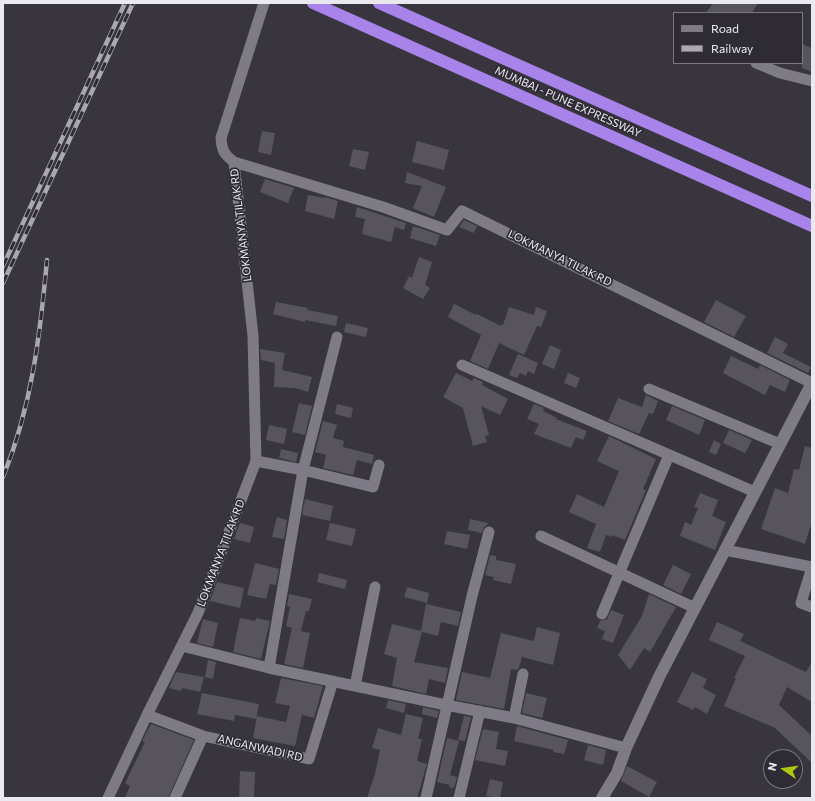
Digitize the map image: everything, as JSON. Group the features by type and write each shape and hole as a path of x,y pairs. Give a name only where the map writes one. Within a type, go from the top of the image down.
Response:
{"highway":[{"name":"MUMBAI - PUNE EXPRESSWAY","path":"313,3 812,226"},
{"name":"MUMBAI - PUNE EXPRESSWAY","path":"379,3 812,196"}],"main road":[{"path":"602,798 617,773 626,748 659,677 812,383"}],"street":[{"path":"234,162 227,157 222,149 221,138 264,3"},
{"path":"758,64 780,73 812,81"},
{"name":"LOKMANYA TILAK RD","path":"108,798 147,715 198,613 256,461 253,336 234,162 383,206 447,230 462,211 812,383"},
{"path":"269,668 303,470 337,337"},
{"path":"462,365 755,492"},
{"path":"649,389 780,444"},
{"path":"602,614 669,455"},
{"path":"256,461 303,470 373,487 379,465"},
{"path":"426,798 446,705 489,532"},
{"path":"541,536 694,608"},
{"path":"725,550 812,567 801,603 812,607"},
{"path":"355,686 375,587"},
{"path":"182,646 269,668 514,718 626,748"},
{"path":"514,718 523,674"},
{"name":"ANGANWADI RD","path":"147,715 203,736 309,759 333,681"},
{"path":"460,798 480,711"},
{"name":"ANGANWADI RD","path":"175,798 203,736"}],"building":[{"path":"713,3 758,3 753,12 707,12"},
{"path":"803,44 812,48 812,72 802,68"},
{"path":"262,131 275,133 271,155 258,152"},
{"path":"417,141 449,150 444,170 412,162"},
{"path":"353,149 369,152 365,170 349,166"},
{"path":"407,172 446,187 434,217 413,208 422,186 405,183"},
{"path":"265,179 294,188 288,203 260,192"},
{"path":"308,195 325,197 338,201 334,219 305,211"},
{"path":"357,207 406,223 404,230 395,227 391,242 362,234 365,219 355,217"},
{"path":"464,220 477,226 474,233 459,227"},
{"path":"413,226 440,235 436,246 410,238"},
{"path":"419,257 432,262 425,285 430,288 423,299 403,288 409,276 412,278"},
{"path":"716,300 746,316 734,337 704,322"},
{"path":"276,302 338,316 336,326 305,320 305,322 273,314"},
{"path":"454,304 501,326 502,324 503,325 509,307 534,315 536,307 547,311 541,327 537,326 524,355 499,343 488,369 470,361 481,335 448,317"},
{"path":"346,323 368,328 366,337 344,332"},
{"path":"775,337 788,344 783,353 811,367 808,373 767,353"},
{"path":"550,345 561,350 554,369 542,364"},
{"path":"260,349 285,353 282,370 312,377 308,392 295,388 274,387 275,363 261,360"},
{"path":"518,354 538,363 534,374 528,371 526,376 520,373 517,378 509,375"},
{"path":"731,356 758,369 760,365 790,380 785,392 770,385 765,395 723,373"},
{"path":"456,373 472,381 474,378 483,382 482,385 508,399 500,415 481,406 489,435 485,436 487,442 473,446 463,408 443,397"},
{"path":"568,373 580,378 576,388 564,383"},
{"path":"646,395 658,401 653,414 649,413 639,434 608,421 618,398 642,407"},
{"path":"299,403 312,406 305,435 292,432"},
{"path":"337,404 353,408 351,418 335,414"},
{"path":"534,404 544,408 543,411 557,418 556,419 587,431 583,440 576,437 571,448 534,434 539,424 527,419"},
{"path":"672,406 705,420 699,435 666,420"},
{"path":"323,421 337,425 333,438 344,441 343,447 374,455 372,464 357,460 353,475 323,468 326,455 315,452"},
{"path":"269,425 287,429 284,444 266,440"},
{"path":"729,430 752,440 745,453 723,443"},
{"path":"609,436 656,459 643,489 646,490 625,540 612,535 612,537 606,535 600,552 587,548 596,524 569,512 577,494 604,507 619,471 597,461"},
{"path":"714,440 721,444 716,455 709,452"},
{"path":"805,446 812,448 812,522 805,544 761,529 775,488 788,493 794,469 799,470"},
{"path":"281,449 298,453 296,462 279,458"},
{"path":"700,493 718,500 712,516 726,522 715,550 680,536 685,522 691,525 698,508 694,507"},
{"path":"305,499 333,506 330,521 302,515"},
{"path":"277,517 287,520 284,539 272,537"},
{"path":"470,519 488,523 484,527 482,533 468,530"},
{"path":"240,523 254,527 250,543 234,539"},
{"path":"330,523 356,529 352,546 326,540"},
{"path":"447,531 470,535 467,549 444,544"},
{"path":"490,555 496,556 496,560 516,564 511,584 493,580 494,577 485,575"},
{"path":"255,563 279,569 276,585 270,584 266,599 247,595"},
{"path":"673,565 691,574 681,594 663,585"},
{"path":"319,573 347,580 345,589 317,582"},
{"path":"217,582 244,588 240,608 210,601"},
{"path":"407,587 429,593 427,603 404,597"},
{"path":"289,594 312,599 309,611 306,611 301,631 310,633 303,668 284,664 292,628 286,626 290,607 287,606"},
{"path":"649,594 676,607 650,652 644,648 630,670 618,655 642,616"},
{"path":"426,604 461,612 458,626 441,622 438,636 422,632 414,662 448,668 445,683 429,679 426,694 392,686 397,658 384,654 392,624 421,631"},
{"path":"611,610 624,615 613,643 602,639 605,631 597,628 600,621 607,619"},
{"path":"240,618 255,621 256,618 270,621 261,659 233,652"},
{"path":"203,619 218,623 213,647 197,643"},
{"path":"717,622 744,634 740,641 806,672 812,662 812,702 787,687 779,705 812,736 812,763 803,754 803,749 797,749 775,728 724,706 736,678 734,678 745,656 709,640"},
{"path":"537,627 560,633 553,665 522,657 519,668 517,670 511,669 504,709 456,700 462,672 490,678 501,633 534,641"},
{"path":"208,660 216,662 213,679 205,677"},
{"path":"176,672 204,677 200,692 182,688 181,691 169,688"},
{"path":"692,672 707,679 703,688 716,695 707,714 695,707 693,710 677,702"},
{"path":"281,678 323,686 314,718 302,715 295,746 253,738 257,716 286,722 290,706 275,703"},
{"path":"202,693 259,704 256,719 235,715 234,721 197,714"},
{"path":"526,693 547,698 542,718 522,713"},
{"path":"388,700 406,704 404,713 386,708"},
{"path":"423,707 439,711 437,718 422,714"},
{"path":"406,714 423,718 418,739 422,739 417,761 427,764 417,798 367,798 375,774 380,750 372,748 378,728 401,735"},
{"path":"464,716 471,717 465,741 458,740"},
{"path":"151,724 194,740 168,798 125,798 130,786 125,783 145,742 142,741"},
{"path":"517,726 568,740 564,754 553,752 554,750 514,741"},
{"path":"483,729 499,732 496,749 508,751 505,766 475,760"},
{"path":"447,738 459,741 450,775 457,777 454,788 449,787 450,785 437,782"},
{"path":"588,745 606,750 603,765 584,760"},
{"path":"627,766 657,782 649,797 621,781"},
{"path":"240,771 255,772 254,798 239,798"},
{"path":"490,779 503,782 500,798 486,796"}],"railway":[{"path":"3,266 125,3"},
{"path":"3,283 133,3"},
{"path":"3,477 13,450 28,397 38,343 47,260"}]}
